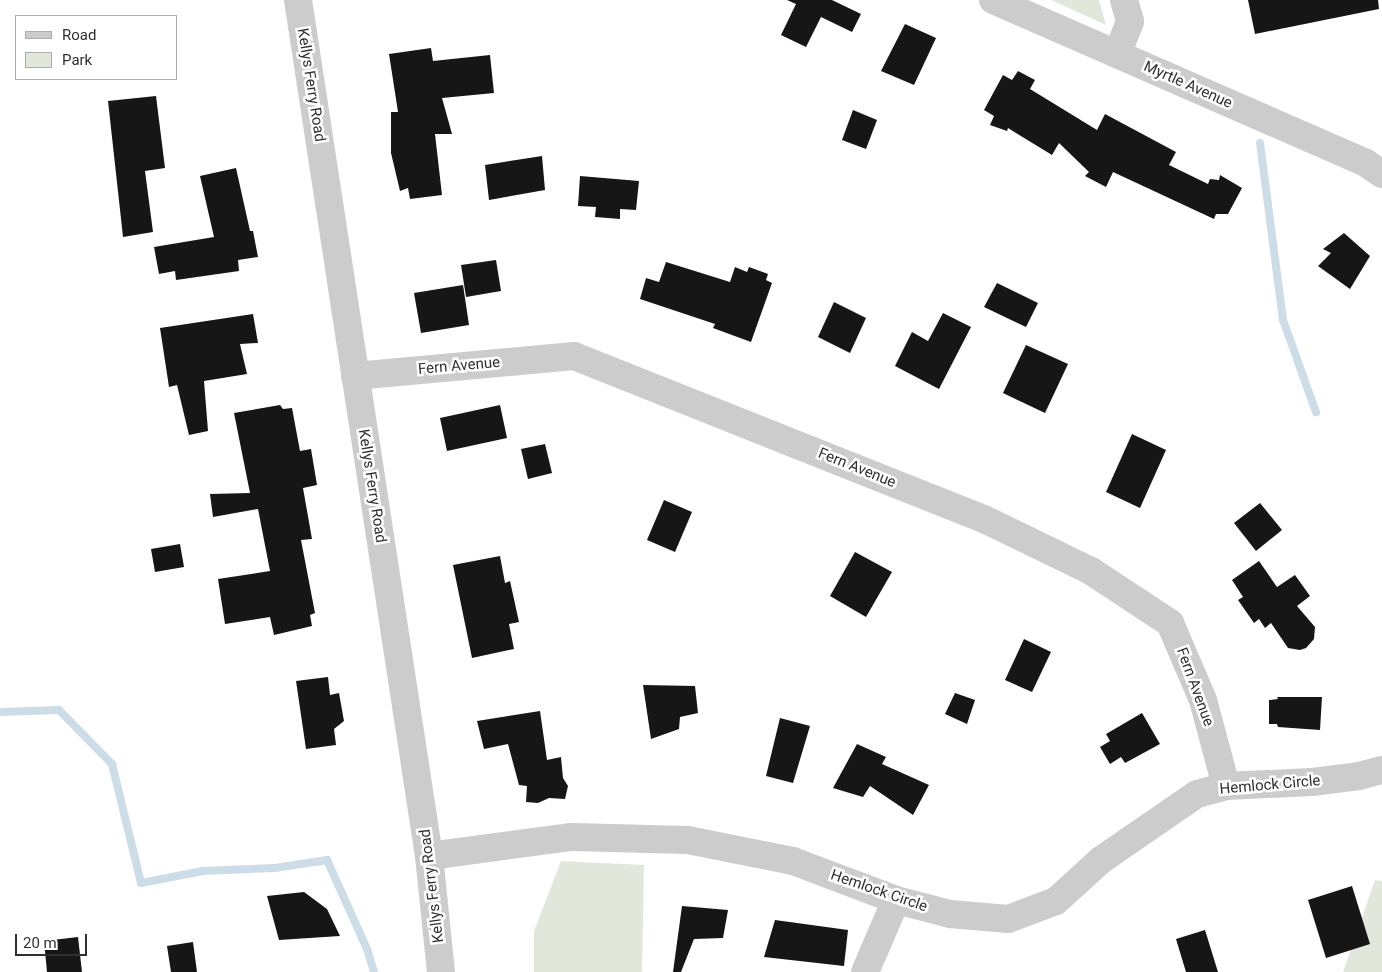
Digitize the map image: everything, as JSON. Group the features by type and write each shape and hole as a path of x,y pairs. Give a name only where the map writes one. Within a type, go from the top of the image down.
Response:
{"street":[{"name":"Kellys Ferry Road","path":"298,0 429,856 441,972"},
{"name":"Myrtle Avenue","path":"993,0 1366,163 1382,174"},
{"path":"1117,54 1130,22 1124,0"},
{"name":"Fern Avenue","path":"355,376 574,356 984,519 1091,570 1170,623 1203,700 1226,786"},
{"name":"Hemlock Circle","path":"429,856 572,837 688,840 793,861 896,900 950,914 1008,919 1056,901 1101,860 1196,794 1226,786 1312,782 1359,776 1382,770"},
{"path":"865,972 896,900"}],"green space":[{"path":"1051,0 1099,0 1106,25"},
{"path":"561,861 644,865 642,972 534,972 534,931"},
{"path":"1375,880 1382,881 1382,972 1343,972"}],"building":[{"path":"787,0 832,0 861,14 852,32 821,17 806,47 781,35 796,4"},
{"path":"1248,0 1378,0 1379,9 1255,34"},
{"path":"905,24 936,38 914,85 881,71"},
{"path":"431,48 433,61 490,55 494,93 442,98 452,134 435,134 442,195 410,199 408,188 400,191 391,153 391,112 398,112 389,54"},
{"path":"1018,71 1035,80 1030,89 1097,130 1105,114 1176,152 1169,165 1208,184 1210,179 1219,180 1220,175 1242,188 1228,214 1216,214 1214,219 1113,172 1106,187 1085,176 1089,172 1059,143 1052,155 1008,128 1007,131 990,125 994,116 984,110 1003,75 1012,80"},
{"path":"156,96 165,168 145,171 153,232 123,237 108,101"},
{"path":"853,110 877,120 866,149 842,140"},
{"path":"542,156 545,190 489,200 485,165"},
{"path":"236,168 250,231 253,231 258,257 238,260 239,271 176,280 175,271 159,274 154,247 214,237 200,176"},
{"path":"580,176 639,181 636,210 620,209 620,219 595,217 596,207 578,206"},
{"path":"1344,233 1370,256 1350,289 1318,266 1331,253 1323,249"},
{"path":"496,260 501,291 466,297 461,265"},
{"path":"666,262 730,282 735,267 747,272 749,267 768,274 766,280 772,283 751,342 713,328 715,324 640,299 646,278 659,282"},
{"path":"997,283 1038,303 1026,327 984,307"},
{"path":"463,285 469,325 421,333 414,293"},
{"path":"834,302 866,318 850,353 818,337"},
{"path":"943,313 971,327 939,389 895,366 912,332 928,341"},
{"path":"253,314 258,343 240,344 247,374 204,381 208,431 189,435 177,385 169,387 160,328"},
{"path":"1026,345 1068,364 1045,413 1003,393"},
{"path":"280,405 283,409 292,408 300,451 311,449 317,485 303,488 312,539 301,540 315,613 310,615 312,626 274,635 270,617 225,624 218,579 270,571 258,509 213,517 210,494 250,493 234,413"},
{"path":"500,405 507,438 447,451 440,418"},
{"path":"1132,434 1166,450 1140,508 1106,492"},
{"path":"545,444 552,473 528,479 521,449"},
{"path":"664,500 692,512 675,552 647,540"},
{"path":"1260,503 1282,530 1256,551 1234,523"},
{"path":"180,544 184,567 155,572 151,549"},
{"path":"855,552 892,572 866,617 830,596"},
{"path":"500,556 505,583 510,581 519,622 509,624 514,649 472,658 453,565"},
{"path":"1259,561 1277,587 1295,575 1310,596 1297,606 1315,627 1314,639 1306,648 1300,650 1288,648 1271,623 1265,628 1259,619 1254,623 1238,600 1243,597 1232,580"},
{"path":"1024,639 1051,652 1032,692 1005,680"},
{"path":"328,677 330,695 339,693 344,721 334,729 336,745 306,749 296,681"},
{"path":"643,685 695,686 698,713 680,717 679,729 651,739"},
{"path":"955,693 975,700 967,724 945,714"},
{"path":"1277,697 1322,697 1320,730 1278,727 1277,724 1269,724 1269,700 1278,699"},
{"path":"540,711 547,760 561,757 563,778 568,786 565,799 549,798 538,803 526,802 527,786 519,785 508,744 484,749 477,721"},
{"path":"1142,713 1160,744 1125,763 1121,757 1110,764 1100,747 1110,741 1106,734"},
{"path":"780,718 810,726 793,783 766,776"},
{"path":"857,744 886,757 882,764 929,785 913,815 870,786 863,797 833,788"},
{"path":"1352,886 1370,944 1326,958 1308,900"},
{"path":"304,892 327,909 340,936 279,940 267,896"},
{"path":"682,906 728,910 723,938 694,939 681,972 673,972"},
{"path":"775,920 848,930 844,966 764,957"},
{"path":"1205,930 1218,972 1186,972 1176,939"},
{"path":"78,937 82,972 47,972 44,941"},
{"path":"193,942 197,972 171,972 167,946"}],"waterway":[{"path":"1260,143 1283,320 1316,412"},
{"path":"0,712 59,710 112,764 141,883 203,871 275,868 327,860 367,949 374,972"}]}
